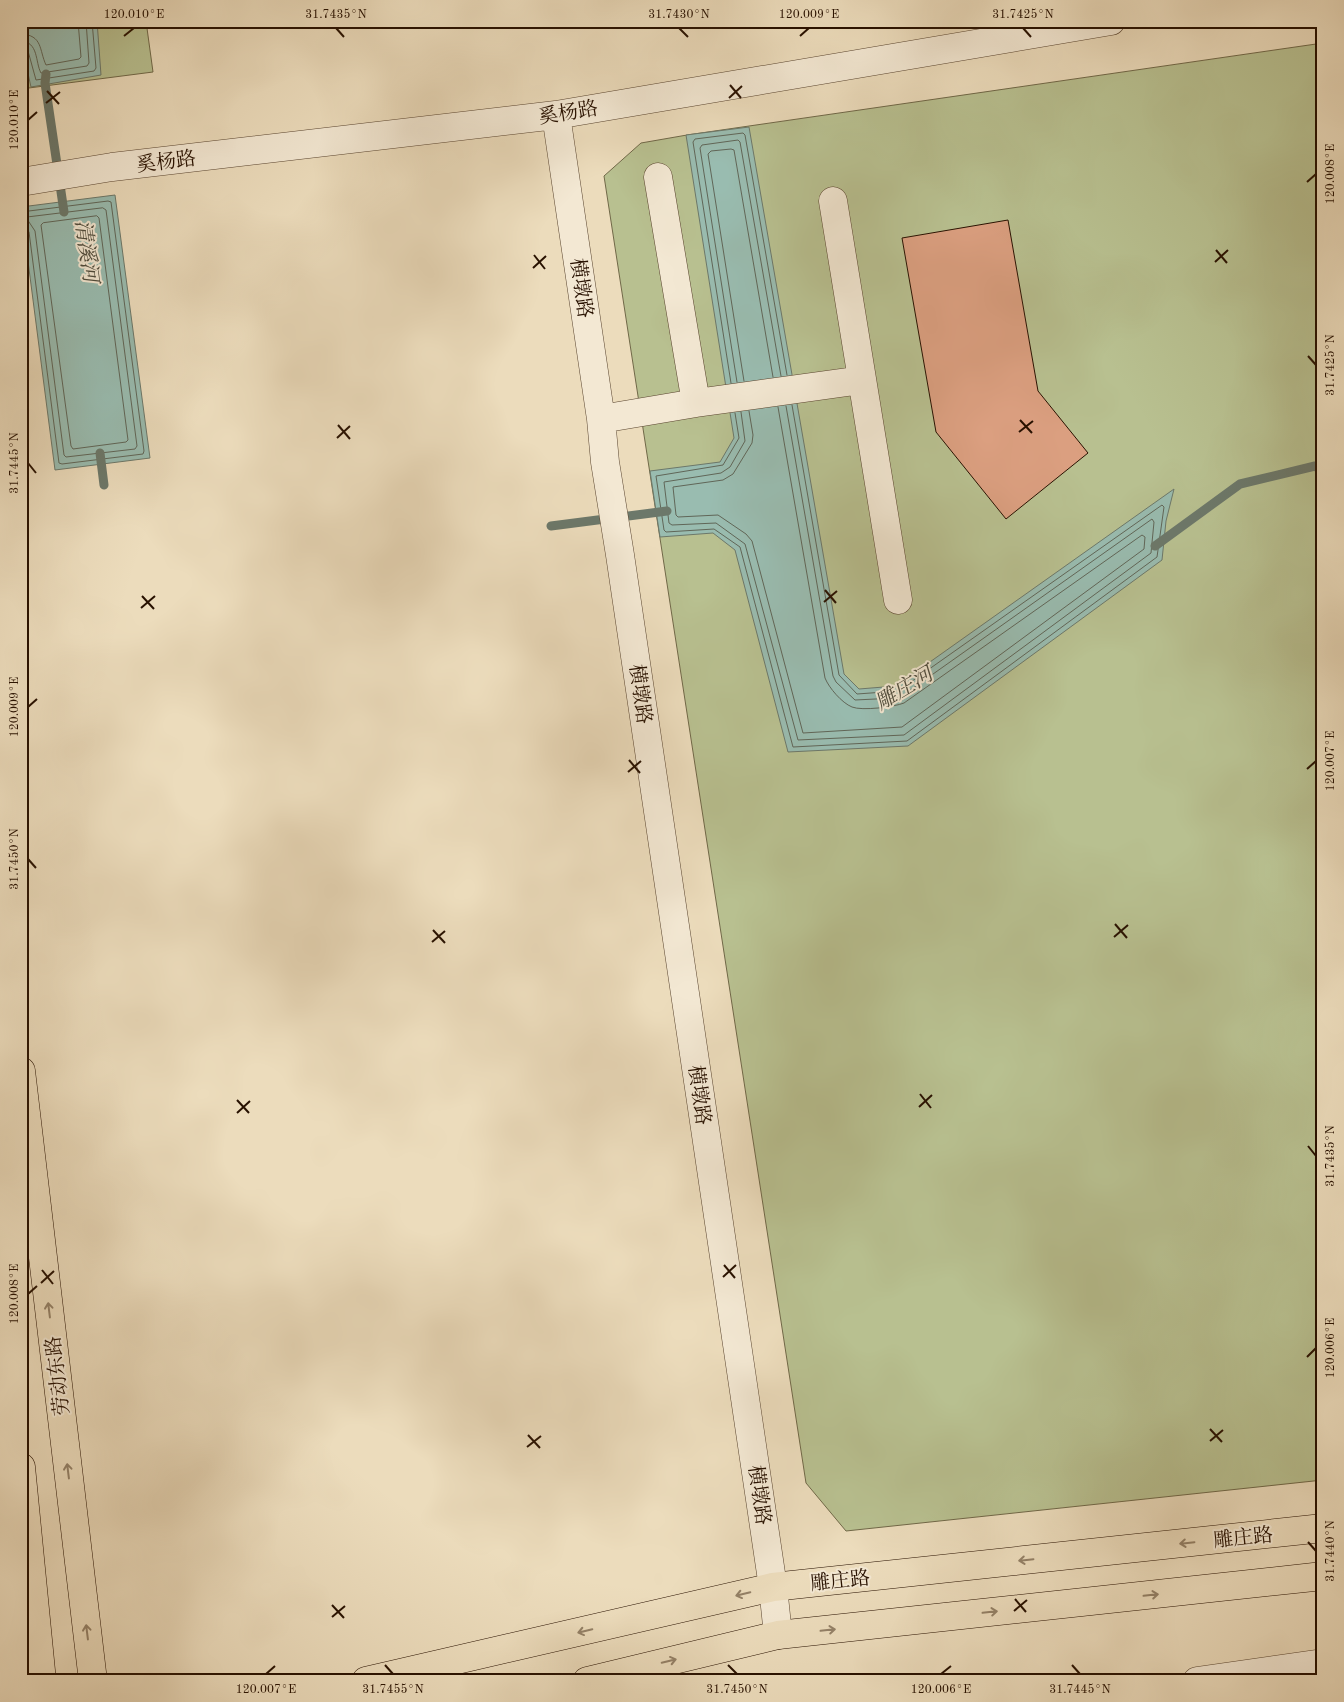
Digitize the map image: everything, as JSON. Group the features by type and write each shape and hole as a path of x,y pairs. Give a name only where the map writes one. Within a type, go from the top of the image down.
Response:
{"main road":[{"name":"劳动东路","path":"21,1071 92,1681"},
{"path":"21,1466 42,1681"},
{"name":"雕庄路","path":"366,1681 774,1587 1323,1528"},
{"path":"588,1681 778,1635 1323,1576"}],"street":[{"name":"奚杨路","path":"21,182 112,167 556,114 1111,21"},
{"name":"横墩路","path":"556,114 601,419 605,462 774,1587 778,1635"},
{"path":"658,177 696,403"},
{"path":"834,201 898,600"},
{"path":"601,419 727,398 862,380"},
{"path":"1197,1681 1323,1663"}],"green space":[{"path":"21,21 146,21 153,72 21,89"},
{"path":"1323,43 1323,1480 846,1531 806,1483 604,176 641,143"}],"water":[{"path":"21,21 97,21 101,75 31,87 21,42"},
{"path":"749,127 844,674 859,689 896,686 1174,489 1166,521 1162,560 908,746 788,752 735,550 713,533 660,537 650,471 720,462 734,438 686,135"},
{"path":"115,195 150,458 55,470 21,207"}],"building":[{"path":"1008,220 1038,391 1088,453 1006,519 936,432 902,238"}],"waterway":[{"name":"清溪河","path":"46,74 45,83 64,212"},
{"name":"清溪河","path":"100,453 104,485"},
{"name":"雕庄河","path":"1155,546 1240,484 1315,466 1323,472"},
{"name":"雕庄河","path":"551,526 667,511"}]}
